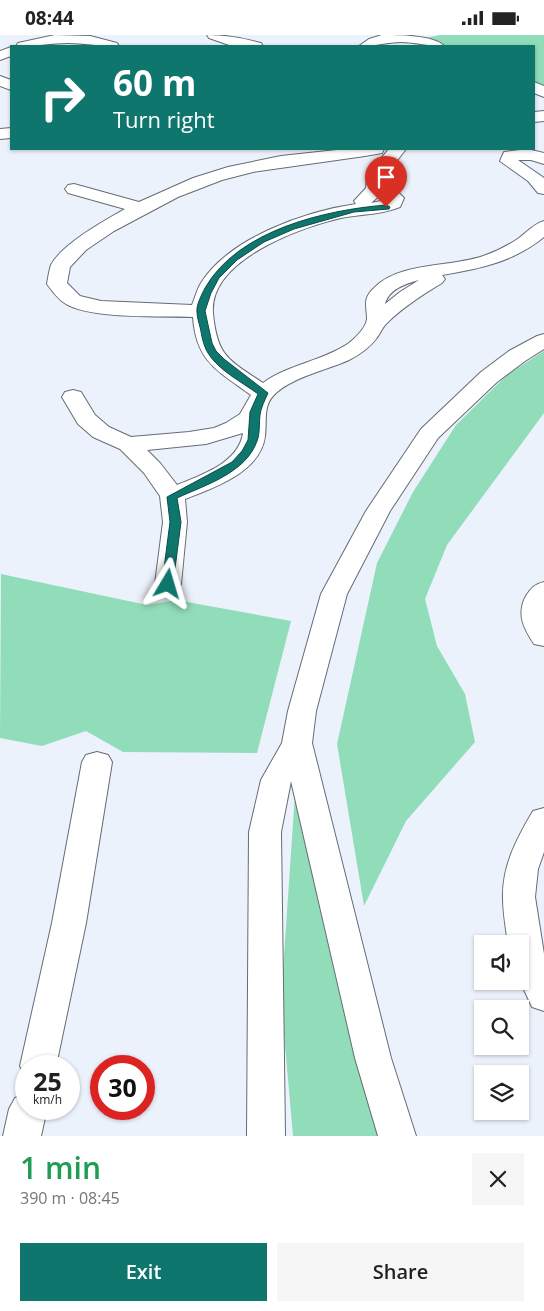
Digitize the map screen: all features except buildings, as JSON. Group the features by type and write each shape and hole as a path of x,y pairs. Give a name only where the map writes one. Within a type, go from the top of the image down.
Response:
{"street":[{"path":"415,40 440,35"},
{"path":"28,45 64,37 85,36 110,45"},
{"path":"207,36 227,45"},
{"path":"207,36 248,45"},
{"path":"368,45 392,39 415,40 433,45"},
{"path":"201,311 85,304 72,300 52,284 50,271 56,261 88,234 136,207 186,186 216,176 288,160 369,150"},
{"path":"375,182 397,150"},
{"path":"544,159 535,155 522,154 510,156 509,161 534,177 544,189"},
{"path":"259,403 212,352 208,343 201,311 207,293 216,277 234,258 261,240 291,227 354,210 386,207 394,203 396,198 355,163 333,155"},
{"path":"74,189 136,207"},
{"path":"128,444 196,438 232,430 244,423 259,403 281,380 342,355 356,347 367,337 378,321 375,303 379,294 390,285 404,278 484,262 510,251 533,238 544,227"},
{"path":"266,1136 265,832 276,780 297,743 302,711 334,594 378,511 429,434 489,377 517,356 544,340"},
{"path":"73,397 86,419 101,433 128,444 152,468 172,497 175,522 168,584"},
{"path":"172,497 236,464 247,452 253,440 259,403"},
{"path":"544,590 533,609 536,627 544,638"},
{"path":"297,743 373,1058 397,1136"},
{"path":"40,1055 69,923 97,762"},
{"path":"544,819 531,843 522,869 518,897 535,950 544,997"},
{"path":"22,1136 26,1120"}],"green space":[{"path":"440,35 544,35 544,92 535,88 535,45 433,45 415,40"},
{"path":"544,351 544,413 447,545 425,599 437,646 465,694 475,742 406,821 364,906 337,744 377,563 413,492 456,425 508,374"},
{"path":"1,574 147,605 176,600 291,621 257,753 123,752 86,731 42,746 0,738"},
{"path":"296,779 385,1136 293,1136 281,1000"}],"route":[{"path":"168,584 175,522 172,497 236,464 247,452 253,440 255,412 263,393 221,361 212,352 208,343 201,311 207,293 216,277 234,258 261,240 291,227 354,210 386,207"}]}
